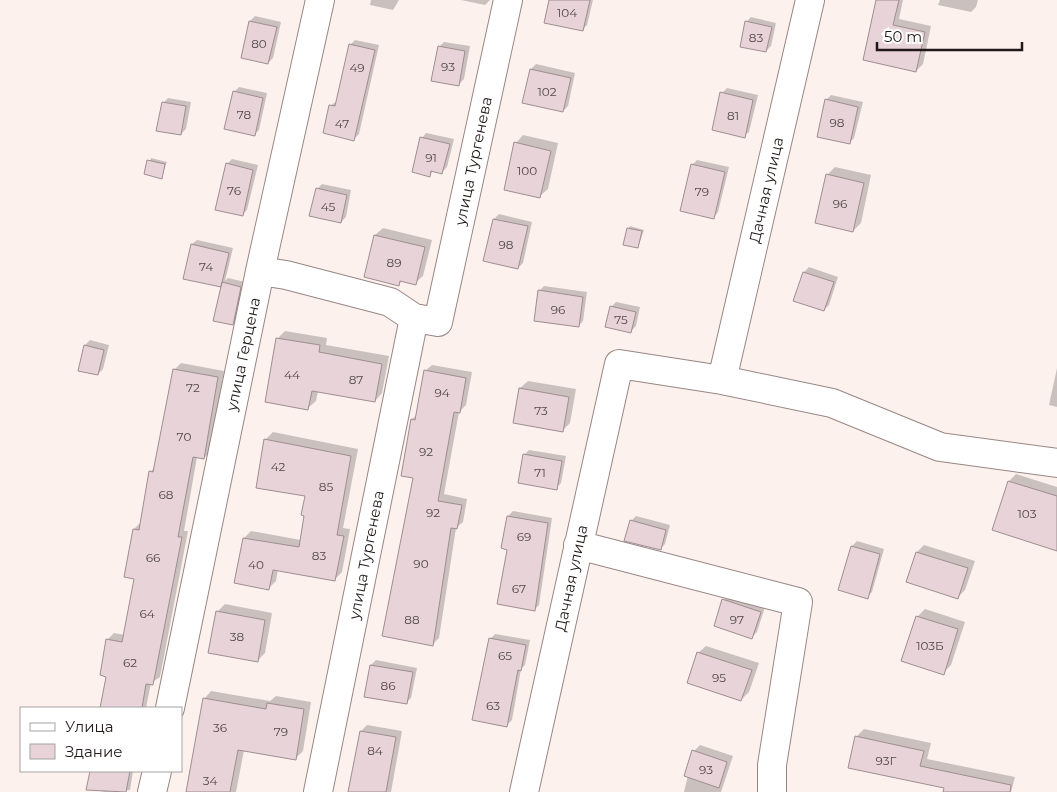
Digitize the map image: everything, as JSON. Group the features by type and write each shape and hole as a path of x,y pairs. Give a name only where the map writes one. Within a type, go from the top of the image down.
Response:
{"street":[{"name":"улица Герцена","path":"170,707 260,271 320,0"},
{"name":"улица Тургенева","path":"318,792 426,320 508,0"},
{"name":"Дачная улица","path":"524,792 619,364 722,380 810,0"},
{"path":"260,271 286,275 390,302 426,320"},
{"path":"722,380 832,403 940,447 1057,463"},
{"path":"578,545 798,602 772,766 772,792"},
{"path":"152,792 157,772"}],"building":[{"path":"549,0 590,0 583,31 544,23"},
{"path":"876,0 899,0 893,25 925,32 916,72 863,60"},
{"path":"249,21 277,27 268,64 241,58"},
{"path":"745,21 772,27 766,52 740,47"},
{"path":"349,44 375,50 354,141 323,133 329,105 335,106"},
{"path":"438,46 465,51 459,86 431,81"},
{"path":"530,69 571,78 563,112 522,103"},
{"path":"233,91 263,98 255,136 224,129"},
{"path":"720,92 753,100 745,138 712,130"},
{"path":"825,99 858,107 850,144 817,137"},
{"path":"162,102 186,106 181,135 156,131"},
{"path":"420,137 450,144 442,174 431,171 430,177 412,172"},
{"path":"514,142 551,151 540,198 504,190"},
{"path":"147,160 165,164 162,179 144,174"},
{"path":"226,163 253,170 243,216 215,210"},
{"path":"691,164 725,172 714,219 680,211"},
{"path":"826,174 864,183 853,232 815,223"},
{"path":"316,188 347,195 341,223 309,216"},
{"path":"493,219 528,226 518,269 483,261"},
{"path":"627,228 642,231 638,248 623,245"},
{"path":"374,235 425,247 416,285 400,281 399,286 364,277"},
{"path":"191,244 229,253 221,287 183,279"},
{"path":"803,272 834,282 824,311 793,301"},
{"path":"222,282 241,287 233,325 213,321"},
{"path":"538,290 583,297 579,327 534,321"},
{"path":"610,306 636,312 631,333 605,327"},
{"path":"276,338 320,345 319,352 382,364 375,402 312,391 308,410 265,402"},
{"path":"84,345 104,350 98,375 78,371"},
{"path":"173,369 218,377 204,459 193,457 178,537 182,537 153,685 146,684 142,707 100,707 106,677 100,675 106,639 122,642 134,579 124,577 133,529 139,530 149,471 153,472"},
{"path":"424,370 466,378 460,413 454,412 438,501 462,505 457,529 451,528 433,646 382,636 413,478 401,476 411,419 415,420"},
{"path":"519,388 569,397 563,432 513,423"},
{"path":"264,439 351,456 337,535 344,536 335,581 273,570 269,590 234,583 243,538 299,547 304,516 301,515 305,496 256,488"},
{"path":"523,454 562,461 557,490 518,483"},
{"path":"1008,481 1057,496 1057,551 992,530"},
{"path":"507,516 548,523 535,611 497,604 507,550 501,548"},
{"path":"630,520 666,530 661,550 624,541"},
{"path":"851,546 880,554 868,599 838,590"},
{"path":"916,552 968,568 958,599 906,582"},
{"path":"722,599 761,612 752,639 714,626"},
{"path":"216,611 265,620 258,662 208,653"},
{"path":"916,616 958,629 944,675 901,661"},
{"path":"489,638 526,645 521,671 518,670 507,727 472,720"},
{"path":"697,652 752,670 741,701 687,683"},
{"path":"370,665 413,672 407,704 364,697"},
{"path":"203,698 266,709 267,703 304,709 296,760 238,750 230,792 186,792"},
{"path":"360,731 396,737 386,792 348,792"},
{"path":"855,736 924,751 920,766 1011,785 1010,792 943,792 944,788 848,768"},
{"path":"692,750 727,762 719,788 684,776"},
{"path":"90,772 130,772 126,792 86,790"}]}
